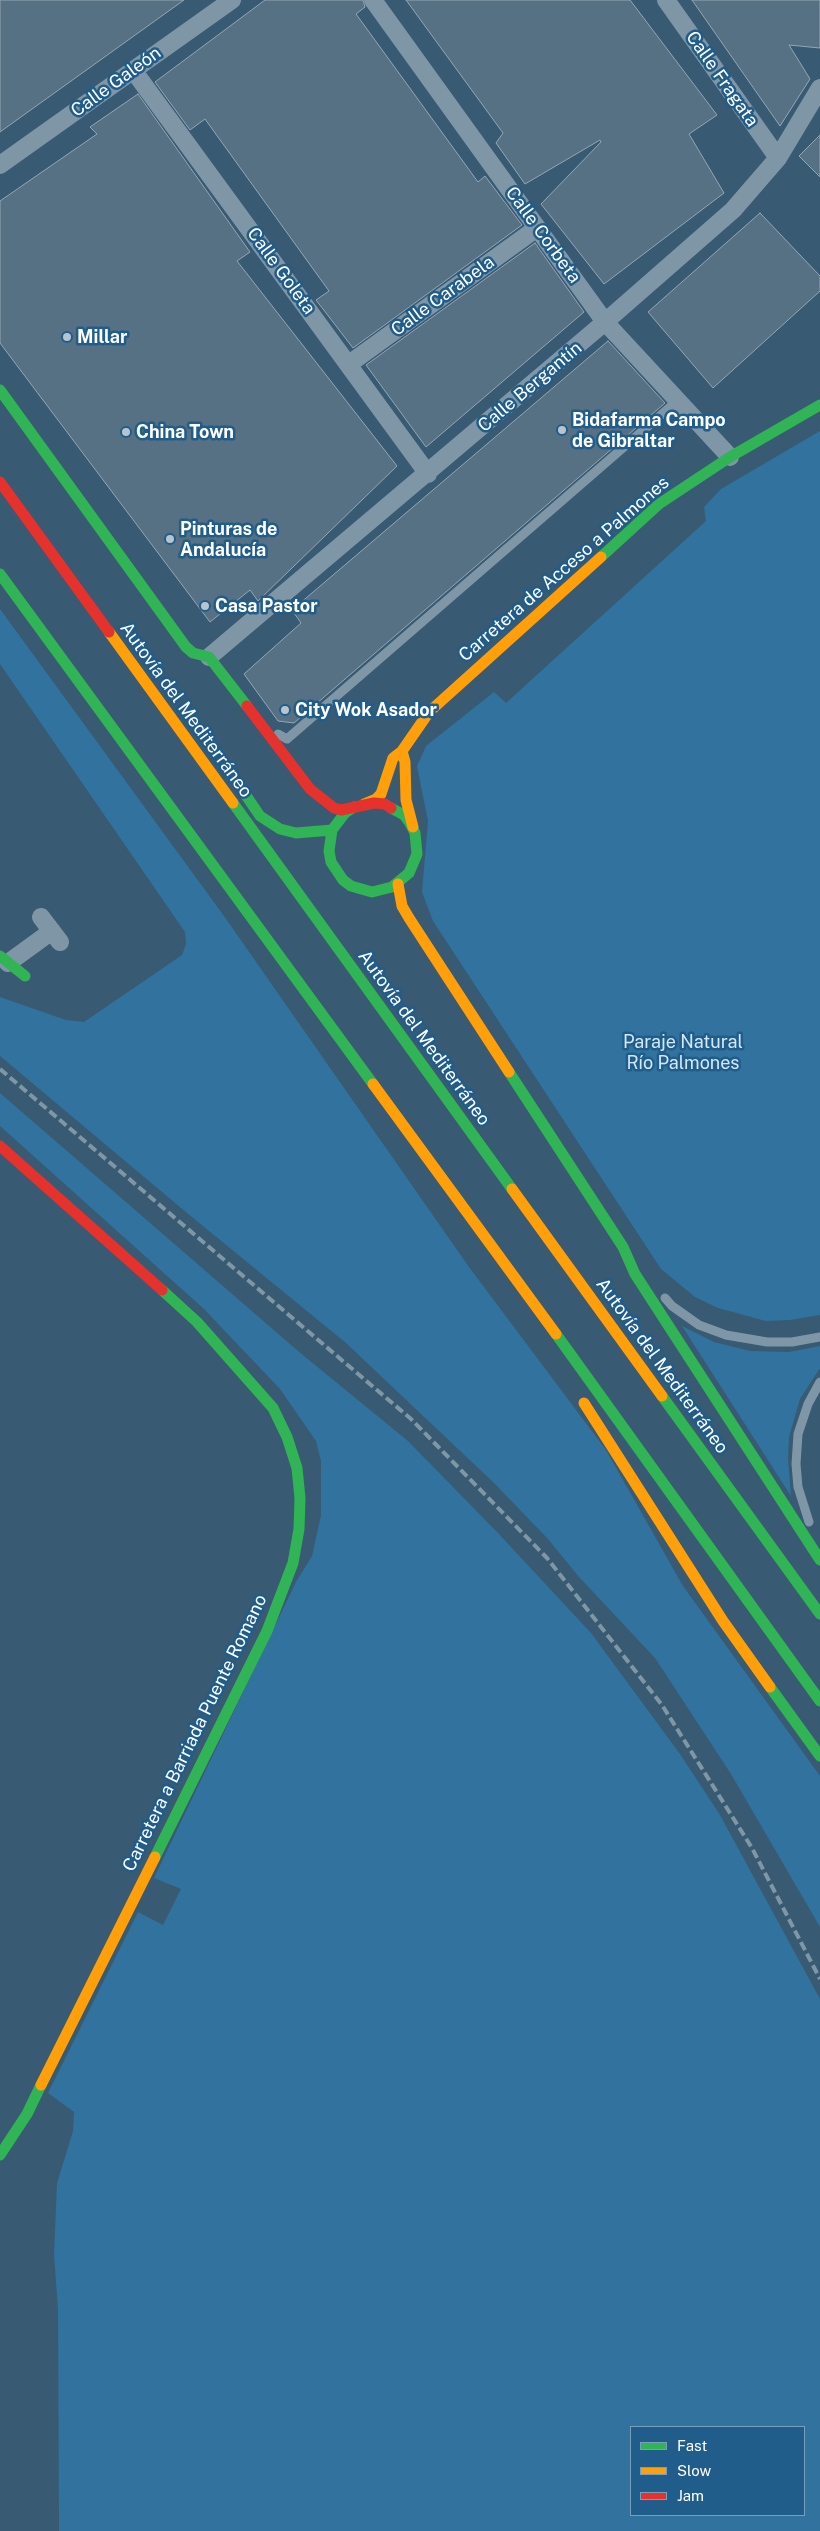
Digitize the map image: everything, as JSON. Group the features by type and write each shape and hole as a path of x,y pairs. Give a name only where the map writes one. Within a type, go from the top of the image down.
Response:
{"main road":[{"path":"0,390 186,647 193,653 209,657 310,789 334,808 341,810 374,803 395,809 404,815 415,833"},
{"name":"Carretera de Acceso a Palmones","path":"359,806 376,799 381,794 393,758 402,752 429,712 660,504 730,457 820,405"},
{"name":"Autovía del Mediterráneo","path":"0,482 820,1614"},
{"path":"0,574 546,1321 820,1701"},
{"path":"162,707 179,711"},
{"path":"359,806 345,813 332,830 329,851 331,862 343,880 352,886 372,892 383,890 398,884 409,873 417,854 415,833 406,800 405,762 402,752"},
{"path":"238,784 260,816 280,829 296,833 332,830"},
{"path":"398,884 402,906 409,918 623,1247 635,1274 820,1560"},
{"path":"4,960 25,976"},
{"name":"Carretera a Barriada Puente Romano","path":"0,1146 197,1322 238,1366 273,1408 297,1468 300,1498 299,1529 293,1562 267,1631 27,2114 0,2155"},
{"path":"546,1321 556,1356"},
{"path":"579,1396 724,1621 820,1756"}],"street":[{"name":"Calle Galeón","path":"0,165 232,0"},
{"name":"Calle Corbeta","path":"372,0 605,322 730,457"},
{"name":"Calle Fragata","path":"666,0 778,158"},
{"name":"Calle Goleta","path":"133,70 428,474"},
{"name":"Calle Bergantín","path":"209,657 428,474 733,210 778,158 820,88"},
{"name":"Calle Carabela","path":"349,364 537,228"},
{"path":"4,960 51,930"}],"lane":[{"path":"258,723 287,739 677,401"},
{"path":"623,1247 672,1306 699,1325 726,1335 767,1342 792,1342 820,1336"},
{"path":"812,1527 798,1487 796,1464 798,1434 808,1404 820,1382"},
{"path":"816,1536 820,1545"}],"green space":[{"name":"Paraje Natural Río Palmones","path":"820,431 820,1315 790,1320 766,1321 718,1308 695,1297 661,1269 433,921 422,892 428,821 417,766 426,746 494,692 506,703 706,521 704,507 721,489"},
{"path":"0,609 224,916 469,1267 606,1450 683,1586 820,1776 820,1927 731,1774 655,1658 579,1577 548,1539 494,1483 346,1343 0,1056 0,997 66,1020 84,1022 182,955 186,944 185,932 0,664"},
{"path":"0,1093 298,1351 408,1441 498,1533 591,1633 680,1754 720,1815 820,1999 820,2531 59,2531 58,2310 54,2254 57,2183 73,2131 74,2112 48,2093 138,1912 163,1925 181,1889 154,1878 296,1582 312,1556 321,1515 321,1461 316,1441 280,1389 204,1309 0,1126"},
{"path":"682,1326 714,1342 750,1351 789,1352 820,1346 820,1368 800,1399 789,1437 788,1458 791,1496"}],"building":[{"path":"0,0 184,0 0,132"},
{"path":"265,0 363,0 365,7 356,14 478,182 485,176 522,225 353,348 316,300 329,291 205,119 190,130 155,82"},
{"path":"406,0 630,0 717,115 689,134 724,193 604,284 541,204 601,142 600,140 525,184 496,143 503,133"},
{"path":"692,0 820,0 820,48 789,45 810,79 780,126"},
{"path":"138,94 250,252 237,261 397,466 258,601 250,590 210,622 0,343 0,201 97,134 90,127"},
{"path":"820,135 820,177 799,156"},
{"path":"760,213 820,276 820,291 713,388 648,312"},
{"path":"535,243 584,312 426,447 366,365"},
{"path":"608,341 665,403 294,723 278,721 244,674 301,623 292,610"}],"railway":[{"path":"0,1069 411,1419 547,1558 662,1705 752,1848 820,1979"}],"traffic: fast":[{"path":"0,390 186,647 193,653 209,657 247,706"},
{"path":"601,557 659,504 730,457 820,405"},
{"path":"0,574 373,1084"},
{"path":"245,794 260,816 280,829 296,833 332,830"},
{"path":"233,803 512,1189"},
{"path":"354,807 345,813 332,830 329,851 331,862 343,880 351,886 372,892 392,887 409,873 417,854 415,833 410,823 404,815 391,808"},
{"path":"0,956 25,976"},
{"path":"509,1072 623,1247 635,1274 820,1560"},
{"path":"155,1857 267,1631 293,1563 299,1529 300,1498 297,1468 287,1437 273,1408 197,1322 162,1290"},
{"path":"556,1334 820,1701"},
{"path":"662,1396 820,1614"},
{"path":"770,1687 820,1756"},
{"path":"0,2155 27,2114 41,2085"}],"traffic: slow":[{"path":"364,804 376,799 381,794 393,758 402,751 429,712 601,557"},
{"path":"109,632 233,803"},
{"path":"402,751 405,762 406,800 413,827"},
{"path":"398,884 402,906 409,918 509,1072"},
{"path":"373,1084 556,1334"},
{"path":"512,1189 662,1396"},
{"path":"584,1403 723,1621 770,1687"},
{"path":"41,2085 155,1857"}],"traffic: jam":[{"path":"0,482 109,632"},
{"path":"247,706 310,789 334,808 341,810 374,803 385,804 391,808"},
{"path":"0,1146 162,1290"}],"place":[{"name":"Millar","path":"67,337"},
{"name":"Bidafarma Campo de Gibraltar","path":"562,430"},
{"name":"China Town","path":"126,432"},
{"name":"Pinturas de Andalucía","path":"170,539"},
{"name":"Casa Pastor","path":"205,606"},
{"name":"City Wok Asador","path":"285,710"}]}
